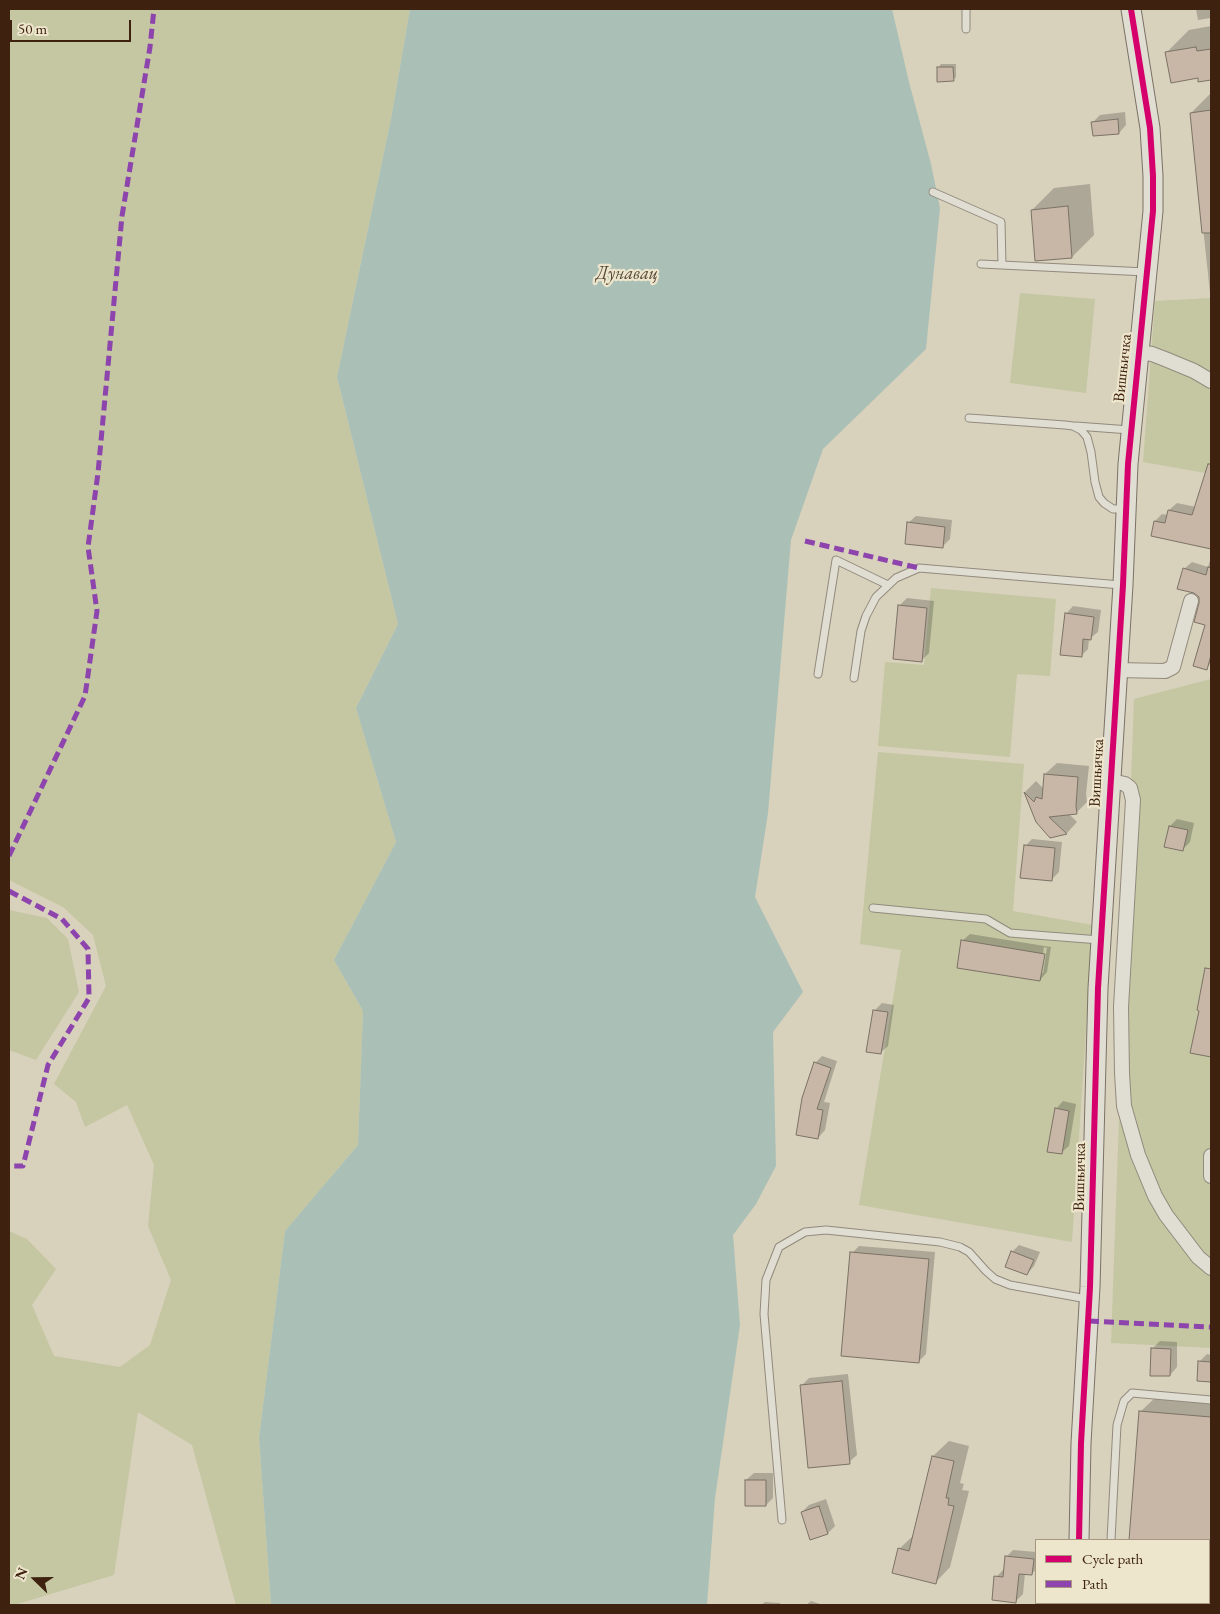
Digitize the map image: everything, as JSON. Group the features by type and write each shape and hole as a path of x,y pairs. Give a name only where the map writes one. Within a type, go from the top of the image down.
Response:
{"street":[{"name":"Вишњичка","path":"1079,1539 1081,1443 1090,1300 1098,988 1131,430 1152,227 1153,176 1150,128 1131,9"},
{"path":"1138,352 1152,354 1165,359 1194,371 1211,381"},
{"path":"1117,670 1165,671 1173,667 1191,601"},
{"path":"1111,781 1125,784 1130,788 1133,800 1121,1007 1124,1106 1138,1155 1155,1196 1166,1215 1198,1257 1211,1268"},
{"path":"1211,1156 1211,1176"}],"lane":[{"path":"966,9 966,29"},
{"path":"933,192 1001,222 1002,265"},
{"path":"981,264 1147,272"},
{"path":"969,418 1131,430"},
{"path":"1073,426 1081,430 1086,437 1091,452 1099,497 1113,509 1126,510"},
{"path":"818,674 836,560 888,585"},
{"path":"854,678 861,631 876,597 888,585 906,573 919,568 1122,585"},
{"path":"873,908 986,919 1010,934 1102,940"},
{"path":"782,1520 764,1314 766,1280 779,1247 805,1232 820,1230 940,1242 960,1247 969,1252 995,1279 1010,1285 1090,1300"},
{"path":"1110,1539 1116,1425 1124,1401 1132,1393 1211,1400"}],"green space":[{"path":"9,9 410,9 391,119 337,377 398,624 356,708 396,842 334,960 363,1011 358,1145 285,1231 259,1438 271,1605 236,1605 192,1445 138,1412 114,1575 9,1605 9,1231 27,1239 56,1269 32,1305 54,1356 120,1367 150,1345 171,1280 148,1226 154,1165 127,1105 85,1127 76,1102 54,1084 106,986 93,935 63,907 9,880"},
{"path":"1020,293 1095,299 1086,393 1010,383"},
{"path":"1211,298 1211,474 1143,462 1155,301"},
{"path":"931,588 1056,599 1050,676 1017,674 1010,757 878,746 885,662 924,665"},
{"path":"1211,679 1211,1348 1111,1343 1134,699"},
{"path":"878,752 1024,764 1013,911 1093,925 1072,1242 859,1205 901,950 860,944"},
{"path":"9,910 47,918 68,939 79,992 36,1060 9,1050"}],"water":[{"name":"Дунавац","path":"410,9 892,9 931,164 940,208 926,349 823,449 791,540 768,813 755,897 803,992 773,1032 776,1166 756,1204 733,1235 740,1325 715,1498 707,1605 271,1605 259,1438 285,1231 358,1145 363,1011 334,960 396,842 356,708 398,624 337,377 391,119"}],"building":[{"path":"1196,47 1197,51 1211,49 1211,80 1198,82 1198,78 1171,83 1165,52"},
{"path":"937,67 953,67 954,81 937,82"},
{"path":"1211,110 1211,233 1202,233 1190,113"},
{"path":"1118,119 1119,134 1093,136 1091,122"},
{"path":"1068,206 1072,258 1035,261 1031,210"},
{"path":"1208,464 1211,464 1211,549 1151,536 1154,521 1165,523 1168,510 1192,515"},
{"path":"907,522 945,527 943,548 905,544"},
{"path":"1208,567 1211,568 1211,655 1207,670 1193,666 1205,625 1194,622 1199,597 1194,593 1177,589 1183,568 1206,575"},
{"path":"898,605 927,608 922,662 893,659"},
{"path":"1065,613 1094,617 1091,640 1083,639 1082,657 1060,655"},
{"path":"1044,774 1078,777 1077,814 1049,817 1067,834 1050,838 1036,822 1024,792 1034,802 1036,797 1042,799"},
{"path":"1169,826 1188,830 1183,851 1164,847"},
{"path":"1024,845 1055,848 1052,881 1020,878"},
{"path":"961,940 1045,954 1040,981 957,968"},
{"path":"1205,968 1211,969 1211,1057 1190,1053 1199,1011 1197,1010"},
{"path":"873,1010 888,1012 881,1054 866,1052"},
{"path":"814,1062 831,1068 817,1109 823,1110 818,1139 796,1135 802,1098"},
{"path":"1055,1108 1069,1111 1062,1154 1047,1152"},
{"path":"1011,1251 1034,1260 1027,1275 1005,1267"},
{"path":"850,1252 929,1259 919,1363 841,1356"},
{"path":"1151,1348 1171,1349 1170,1376 1150,1376"},
{"path":"1198,1361 1211,1362 1211,1382 1197,1381"},
{"path":"842,1381 850,1464 808,1468 800,1385"},
{"path":"1139,1411 1211,1417 1211,1540 1129,1539"},
{"path":"932,1456 954,1461 946,1498 949,1498 948,1505 954,1506 936,1584 892,1573 898,1548 909,1551"},
{"path":"745,1480 766,1480 766,1506 745,1506"},
{"path":"819,1506 828,1534 810,1540 801,1512"},
{"path":"1005,1556 1034,1559 1032,1575 1019,1574 1016,1603 992,1600 994,1576 1003,1577"}],"marked path":[{"path":"9,856 85,696 97,611 88,547 98,473 122,216 150,47 154,9"},
{"path":"805,541 919,568"},
{"path":"9,891 62,919 88,949 89,998 48,1065 23,1166 9,1166"},
{"path":"1089,1321 1211,1327"}],"cycle path":[{"path":"1079,1539 1081,1443 1090,1287 1098,988 1123,585 1128,464 1153,211 1150,128 1131,9"}]}
